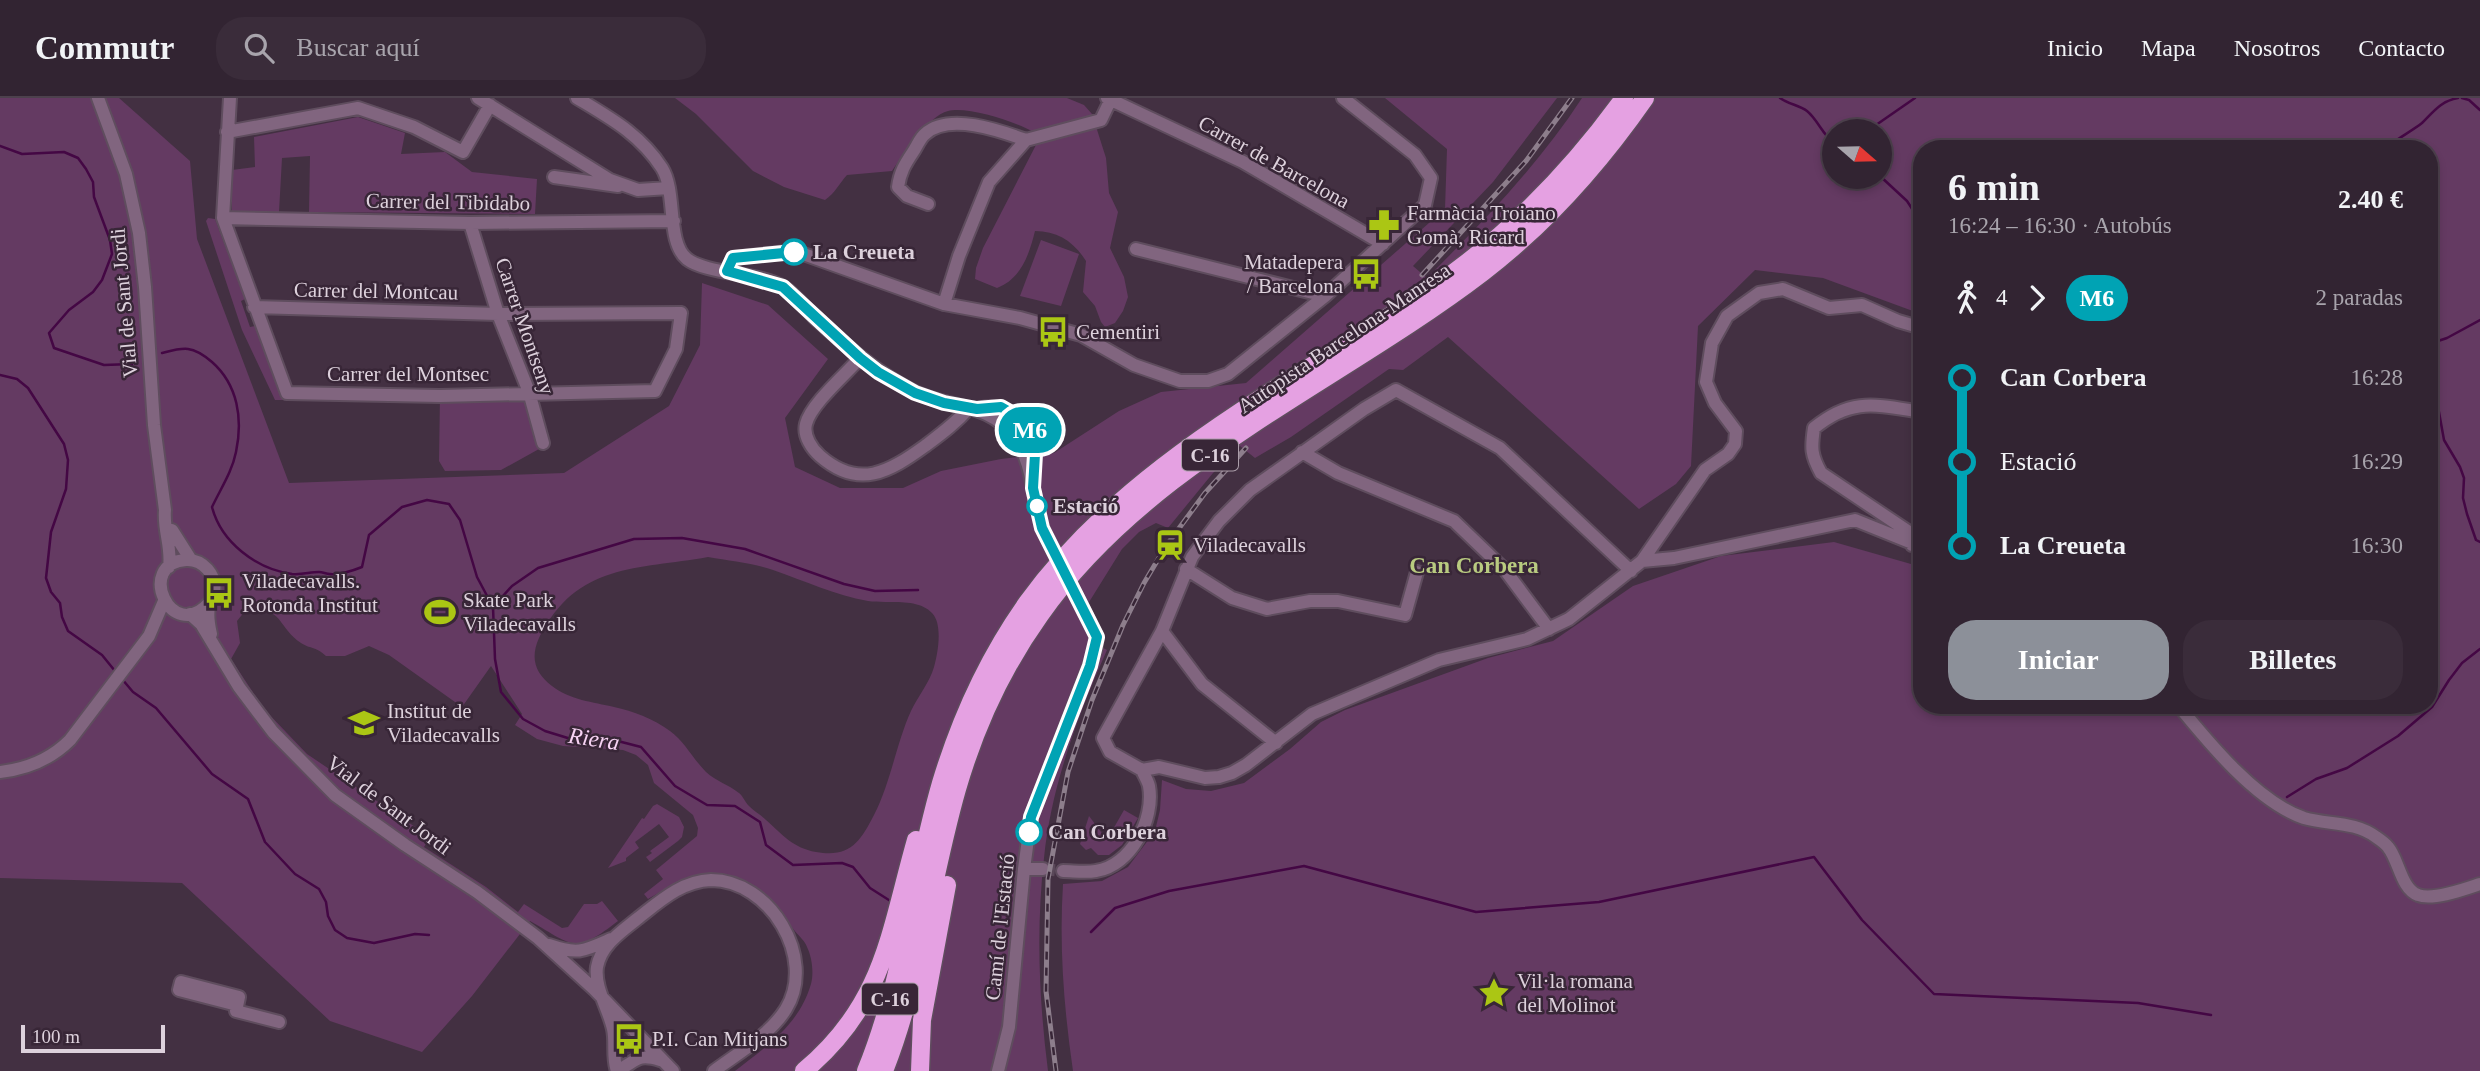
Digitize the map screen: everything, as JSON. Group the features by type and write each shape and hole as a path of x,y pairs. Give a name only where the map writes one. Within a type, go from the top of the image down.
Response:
{"highway":[{"name":"Autopista Barcelona-Manresa","path":"866,1071 899,966 941,785 967,709 1026,604 1092,527 1171,461 1419,296 1487,247 1537,203 1565,173 1625,98"},
{"name":"Autopista Barcelona-Manresa","path":"884,1071 916,969 945,838 972,743 996,688 1040,614 1071,575 1138,508 1181,475 1441,302 1507,253 1579,183 1646,98"},
{"path":"920,1071 922,1020 930,971 956,843 981,748 999,702 1017,667 1044,620 1093,552"},
{"path":"804,1071 846,1030 870,992 883,960 933,783 967,709"}],"street":[{"name":"Vial de Sant Jordi","path":"98,98 126,174 139,233 153,425 164,510"},
{"path":"230,98 223,218 254,307"},
{"path":"478,98 610,180 638,190 669,188"},
{"path":"577,98 634,133 663,169 669,188 677,244 684,257 692,262 783,287 878,372 915,393 944,403 973,408 1003,424 1023,453 1042,528 1054,553"},
{"path":"727,271 733,258 795,251 944,304 1020,318 1081,335 1134,365 1180,381 1208,381 1228,374 1325,296 1426,205 1431,178 1415,155 1343,98"},
{"path":"944,304 959,256 989,182 1026,140 1101,120 1109,99"},
{"name":"Carrer de Barcelona","path":"1109,99 1243,162 1383,244"},
{"path":"227,132 358,108 414,127 463,152 490,105"},
{"path":"928,204 907,196 898,187 901,170 925,133 941,125 958,124 998,130 1026,140"},
{"path":"555,177 616,187 621,184"},
{"name":"Carrer del Tibidabo","path":"223,218 470,223 674,221"},
{"name":"Carrer Montseny","path":"470,223 543,443"},
{"path":"1136,249 1325,296"},
{"path":"1142,771 1159,767 1205,778 1219,777 1246,765 1312,713 1439,660 1527,639 1569,619 1631,571 1642,561 1705,470 1728,454 1735,444 1736,431 1715,403 1706,382 1712,343 1727,316 1759,293 1783,289 1829,308 1862,304 1913,325"},
{"name":"Carrer del Montcau","path":"254,307 498,314 681,313 676,349 655,391"},
{"name":"Carrer del Montsec","path":"254,307 287,393 440,396 655,391"},
{"path":"860,358 813,409 805,425 807,439 813,450 834,468 861,475 885,472 973,408"},
{"path":"1063,871 1097,871 1121,860 1145,826 1149,785 1142,771 1110,751 1103,738 1162,631 1192,557 1232,506 1250,490 1396,390 1500,447 1631,571"},
{"path":"1913,411 1857,404 1831,414 1814,428 1812,457 1821,473 1913,536"},
{"path":"1302,452 1338,473 1454,521 1505,570 1549,629"},
{"path":"155,626 184,613 199,612 209,603 214,592 213,578 204,566 191,560 179,544 164,510"},
{"path":"164,510 170,545 169,567"},
{"path":"1642,561 1674,558 1855,520 1913,544"},
{"path":"0,772 33,765 70,740 155,626 164,601 160,585 162,577 169,567 191,560"},
{"path":"1186,569 1231,597 1267,609 1310,601 1338,601 1405,615 1417,572"},
{"name":"Camí de l'Estació","path":"998,1071 1009,1027 1031,817 1095,651 1097,637 1074,593"},
{"path":"164,601 184,613"},
{"path":"209,603 210,638"},
{"name":"Vial de Sant Jordi","path":"184,613 210,638 239,687 273,733 335,795 477,892 545,944 673,1071"},
{"path":"1162,631 1202,684 1276,743"},
{"path":"2185,714 2211,746 2261,792 2305,818 2355,827 2380,840 2388,847 2410,891 2420,897 2450,893 2480,884"},
{"path":"1024,869 1043,869"},
{"path":"663,1061 642,1056 617,1071 614,1065 614,1034 597,976 597,967 605,948 613,939 673,892 697,882 717,881 738,886 757,896 771,912 785,932 796,959 797,973 793,995 779,1019 713,1071"},
{"path":"545,944 576,952 589,950 613,939"},
{"path":"237,1005 236,1011 279,1022"}],"shaded area":[{"path":"0,98 119,98 190,161 197,239 289,483 564,473 669,406 700,345 702,283 768,305 828,359 785,418 795,467 840,488 903,488 941,471 1001,459 1054,453 1119,411 1161,392 1246,383 1445,209 1447,149 1385,98 1557,98 1493,182 1413,266 1427,278 1529,169 1582,98 2480,98 2480,1071 1073,1071 1063,978 1063,884 1102,881 1128,867 1155,831 1162,780 1186,789 1211,791 1244,783 1321,722 1345,710 1488,658 1553,641 1633,586 1721,556 1834,542 1913,565 1913,714 2438,714 2438,140 1913,140 1913,311 1823,278 1755,270 1698,326 1691,466 1676,484 1639,509 1448,337 1403,370 1389,369 1291,437 1255,458 1240,446 1213,473 1168,528 1156,523 1139,532 1122,549 1081,615 1090,641 1107,650 1067,752 1048,831 1039,938 1042,1018 1048,1071 735,1071 780,1034 799,1011 811,984 810,955 805,943 774,905 749,883 739,878 718,874 697,876 677,883 648,899 644,894 663,879 656,870 697,836 698,828 693,815 654,783 648,765 636,755 623,750 563,746 537,739 515,725 522,714 491,666 462,707 389,655 369,646 345,656 326,656 301,643 273,614 258,610 245,611 237,621 240,643 231,659 264,709 307,754 430,837 424,847 486,887 518,912 524,904 562,928 568,927 584,904 597,904 602,901 618,921 592,939 574,943 530,921 472,996 422,1052 330,1021 182,883 0,878","holes":["708,557 765,568 868,601 919,605 932,613 938,624 939,639 932,673 906,724 874,815 858,840 846,850 837,853 808,850 783,836 751,808 739,793 706,772 680,740 664,727 629,711 566,694 552,686 536,665 536,645 554,613 571,595 590,582 633,568"]},
{"path":"675,98 1067,98 1084,105 1092,114 1106,158 1109,193 1118,212 1110,248 1124,277 1128,297 1123,311 1115,323 1105,327 1095,306 1083,292 1086,261 1071,243 1051,233 1035,231 1023,265 1005,284 997,288 975,279 983,248 1037,143 1034,132 1026,128 979,113 948,111 940,114 924,128 892,171 847,175 825,200 784,187 753,171 696,114"},
{"path":"358,117 405,133 401,154 445,152 472,172 537,179 535,214 309,212 310,156 282,158 279,212 232,211 232,170 255,167 254,137"},
{"path":"208,218 215,219 245,299 241,301 250,327 255,326 283,400 275,400 242,330 206,221"},
{"path":"1041,240 1079,254 1061,306 1020,296"},
{"path":"529,392 539,449 501,470 445,471 439,461 440,396"},
{"path":"657,804 679,817 684,827 682,837 650,862 646,857 652,853 650,851 669,837 659,824 635,842 639,848 626,858 626,861 608,868 642,818"},
{"path":"1124,810 1138,818 1122,845 1109,855 1098,855 1091,848 1086,850 1080,844 1089,816 1104,836 1112,831"}],"waterway":[{"path":"1780,98 1807,111 1822,130"},
{"path":"1885,119 1915,98"},
{"path":"2397,140 2422,123 2442,104 2458,98"},
{"path":"2462,98 2469,100 2480,110"},
{"path":"0,146 22,154 64,152 78,158 86,169 93,182 94,197 110,240 112,254 102,280 93,292 69,310 49,333 54,348 104,365 132,364"},
{"path":"1892,187 1913,210"},
{"path":"2438,341 2480,320"},
{"name":"Riera","path":"162,353 185,349 201,354 221,371 233,392 239,427 236,452 212,507 223,532 242,552 266,566 292,574 346,572 362,567 369,535 402,507 427,500 449,504 460,520 477,577 493,607 495,659 501,692 523,719 545,731 571,739 610,739 641,747 675,786 707,805 735,806 760,822 766,845 793,865 842,863 853,867 870,888 892,902"},
{"path":"0,375 17,379 28,388 64,444 68,460 66,489 51,532 46,578 51,592 60,603 68,631 102,655 115,671"},
{"path":"2438,407 2444,440 2464,478 2463,498 2476,540 2480,542"},
{"path":"493,607 512,586 538,568 634,539 682,538 745,549 844,584 875,591 918,590"},
{"path":"2438,697 2462,663 2480,649"},
{"path":"122,679 133,692 156,708 212,774 248,799 265,842 295,874 319,889 335,930 347,938 374,943 415,934 429,935"},
{"path":"2287,797 2316,779 2347,768 2398,736 2424,714"},
{"path":"1091,932 1115,908 1169,891 1304,866 1476,912 1599,902 1814,857 1862,920 1934,994 2138,1003 2211,1015"}],"tunnel":[{"path":"1043,869 1063,871"}],"railway":[{"path":"1422,275 1526,161 1572,98"},
{"path":"1056,1071 1046,991 1048,879 1068,772 1092,700 1123,625 1144,583 1166,546 1205,493 1246,448"}],"bus line":[{"name":"M6","path":"794,252 733,258 727,271 783,287 860,358 878,372 915,393 944,403 977,409 1001,407 1022,419 1032,432 1035,454 1033,488 1042,528 1097,637 1090,666 1031,817 1029,832"}],"place":[{"name":"Farmàcia Troiano Gomà, Ricard","path":"1384,225"},
{"name":"La Creueta","path":"794,252"},
{"name":"Matadepera / Barcelona","path":"1366,274"},
{"name":"Cementiri","path":"1053,332"},
{"name":"Estació","path":"1037,506"},
{"name":"Viladecavalls","path":"1170,545"},
{"name":"Viladecavalls. Rotonda Institut","path":"219,593"},
{"name":"Skate Park Viladecavalls","path":"440,612"},
{"name":"Institut de Viladecavalls","path":"364,723"},
{"name":"Can Corbera","path":"1029,832"},
{"name":"Vil·la romana del Molinot","path":"1494,993"},
{"name":"P.I. Can Mitjans","path":"629,1039"}],"district":[{"name":"Can Corbera","path":"1474,565"}]}
